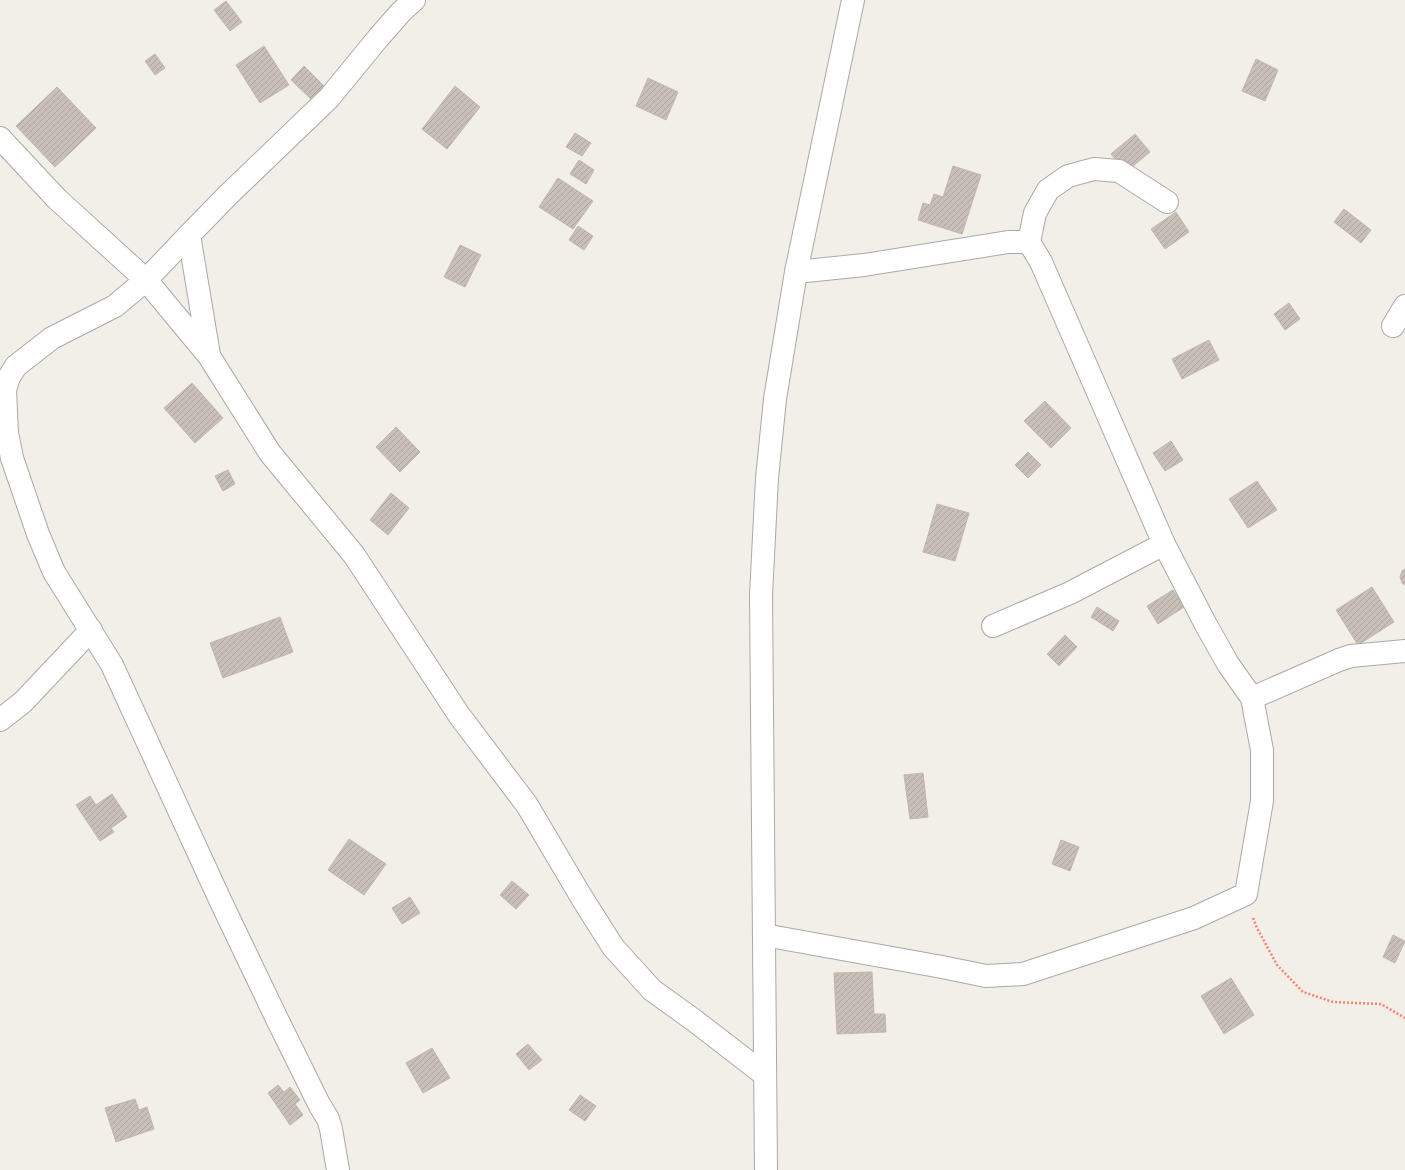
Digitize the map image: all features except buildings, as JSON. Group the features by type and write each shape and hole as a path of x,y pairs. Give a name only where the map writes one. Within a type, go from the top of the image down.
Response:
{"street":[{"path":"338,1170 328,1118 319,1104 284,1034 221,902 112,665 54,572 38,534 12,458 7,433 6,390 9,377 16,366 34,351 52,338 115,306 146,280 228,195 329,98 378,37 414,0"},
{"path":"766,1170 761,595 767,478 775,399 796,272 853,0"},
{"path":"0,138 57,199 146,280 209,356 270,453 354,555 459,715 527,805 613,947 652,990 765,1074"},
{"path":"764,935 986,976 1023,974 1194,918 1246,894 1262,801 1262,750 1252,698 1228,664 1164,544 1041,262 1029,242 1035,213 1048,190 1068,176 1094,169 1119,170 1166,202"},
{"path":"189,235 209,356"},
{"path":"796,272 864,265 1008,242 1029,242"},
{"path":"1393,326 1405,306"},
{"path":"993,626 1070,593 1164,544"},
{"path":"0,720 23,702 91,630"},
{"path":"1252,698 1351,656 1405,651"}],"path":[{"path":"1246,894 1257,928 1277,965 1303,992 1333,1002 1381,1004 1405,1018"}]}
